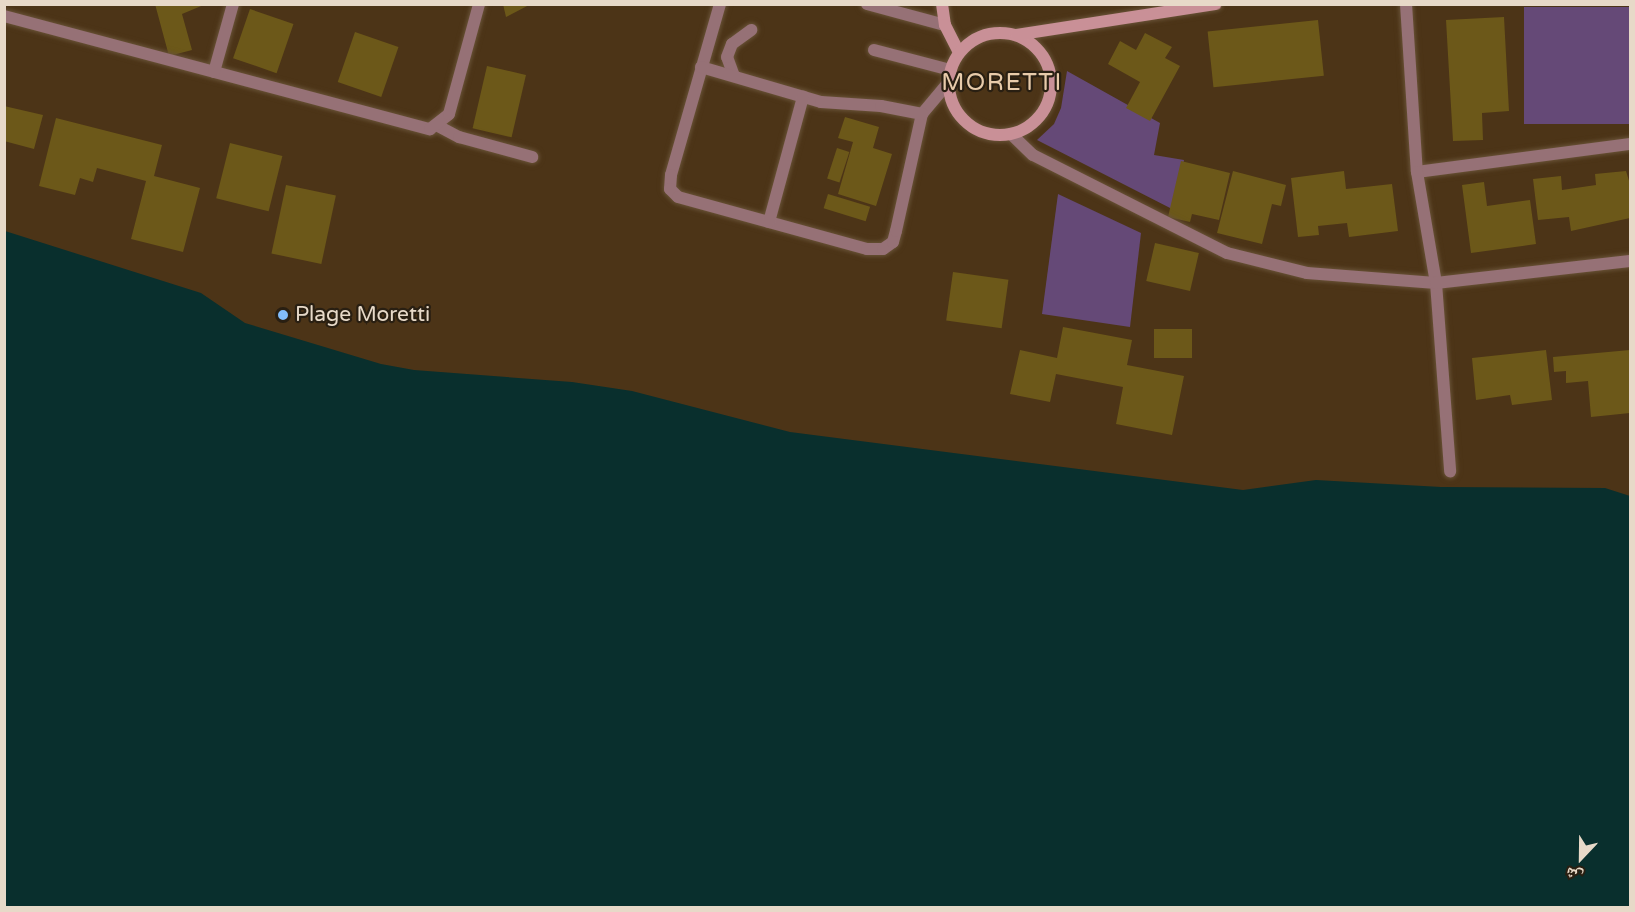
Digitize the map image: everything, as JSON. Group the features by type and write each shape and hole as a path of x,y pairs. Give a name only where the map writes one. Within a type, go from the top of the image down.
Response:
{"street":[{"path":"214,72 233,4"},
{"path":"4,16 422,129 438,126 449,114 479,4"},
{"path":"720,4 701,67 670,189 678,197 867,249 883,249 892,242 922,114 947,84 950,70 959,52 985,34 1016,35 1216,4"},
{"path":"867,4 945,25"},
{"path":"942,4 945,25 959,52"},
{"path":"1406,4 1417,172 1436,283 1450,471"},
{"path":"734,76 727,57 732,44 752,30"},
{"path":"947,84 957,112 968,124 996,135 1011,134 1039,118 1052,87 1043,55 1016,35"},
{"path":"874,50 950,70"},
{"path":"701,67 803,97 922,114"},
{"path":"769,222 803,97"},
{"path":"438,126 459,137 532,157"},
{"path":"1011,134 1032,155 1227,253 1307,273 1436,283 1630,261"},
{"path":"1417,172 1630,144"}],"shaded area":[{"path":"1524,7 1630,7 1630,124 1524,124"},
{"path":"1067,71 1160,123 1154,155 1184,160 1174,210 1037,140 1054,124 1061,108"},
{"path":"1058,194 1141,233 1130,327 1042,314"}],"water":[{"path":"5,231 201,293 245,323 381,364 414,370 572,382 632,391 790,432 1243,490 1316,480 1441,487 1605,488 1630,496 1630,907 5,907"}],"building":[{"path":"155,4 206,4 182,14 192,50 169,56"},
{"path":"503,4 531,4 506,17"},
{"path":"250,9 293,24 277,73 233,58"},
{"path":"1504,17 1509,111 1482,113 1483,140 1453,141 1446,20"},
{"path":"1318,20 1324,76 1213,87 1208,32"},
{"path":"355,32 398,47 381,97 338,82"},
{"path":"1145,33 1172,47 1165,58 1180,66 1150,121 1126,108 1140,82 1108,64 1120,41 1136,50"},
{"path":"487,66 526,75 512,137 473,128"},
{"path":"4,106 43,115 34,149 4,141"},
{"path":"845,117 879,127 873,148 892,154 876,206 838,194 853,142 838,138"},
{"path":"56,118 162,145 154,176 200,188 183,252 131,239 146,181 97,168 93,182 80,178 75,195 39,186"},
{"path":"230,143 282,156 269,211 216,198"},
{"path":"837,148 849,152 839,182 827,178"},
{"path":"1181,161 1230,173 1219,220 1192,214 1190,222 1168,217"},
{"path":"1233,171 1286,185 1281,206 1272,204 1262,244 1217,233"},
{"path":"1344,171 1346,189 1392,184 1398,231 1349,237 1347,223 1318,226 1319,235 1298,237 1291,178"},
{"path":"1626,171 1630,184 1630,218 1571,231 1569,217 1538,220 1533,179 1561,176 1562,190 1596,185 1595,174"},
{"path":"1484,182 1487,206 1530,200 1536,244 1471,253 1462,185"},
{"path":"286,185 336,196 321,264 271,253"},
{"path":"828,194 870,207 866,221 824,208"},
{"path":"1155,243 1199,253 1190,291 1146,281"},
{"path":"953,272 1008,280 1002,328 946,321"},
{"path":"1063,327 1132,340 1127,365 1184,376 1172,435 1116,424 1123,387 1056,374 1050,402 1010,394 1020,350 1057,358"},
{"path":"1154,329 1192,329 1192,358 1154,358"},
{"path":"1546,350 1552,400 1512,405 1510,395 1476,400 1472,358"},
{"path":"1630,350 1630,413 1591,417 1588,381 1566,383 1566,371 1554,372 1553,357"}],"place":[{"name":"Plage Moretti","path":"283,315"}],"district":[{"name":"MORETTI","path":"1002,83"}]}
